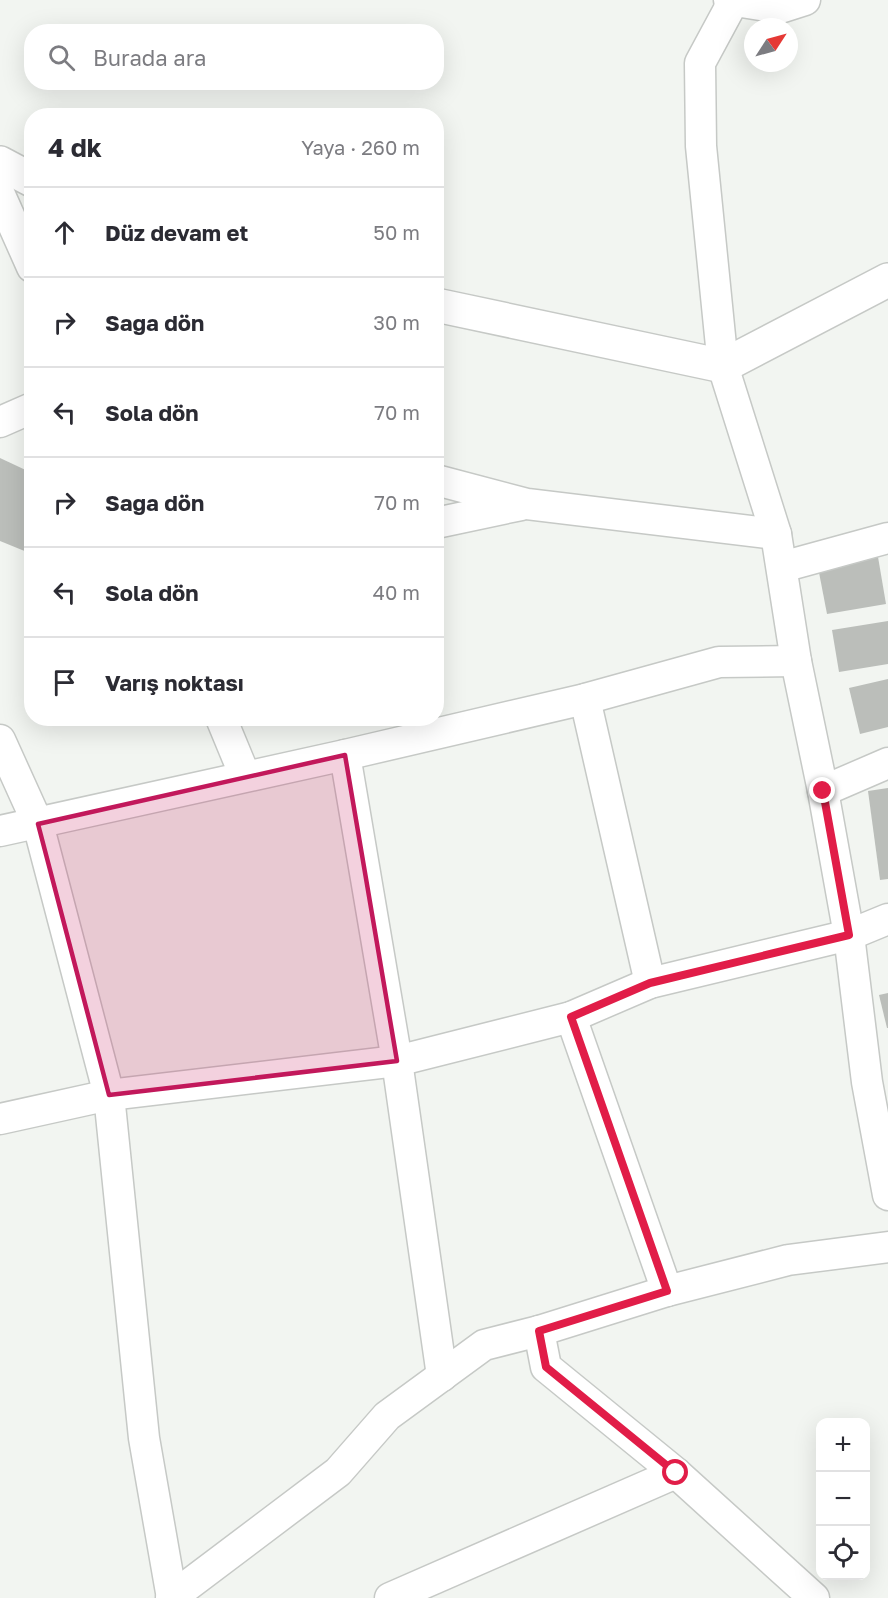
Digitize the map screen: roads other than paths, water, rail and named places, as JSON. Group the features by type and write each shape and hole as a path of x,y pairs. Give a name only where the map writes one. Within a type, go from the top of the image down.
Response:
{"street":[{"path":"805,0 780,8 732,1 700,63 701,146 723,366 776,534 796,661 823,791 849,935 867,1082 888,1195"},
{"path":"0,163 24,176"},
{"path":"0,195 24,249"},
{"path":"444,307 723,366 888,280"},
{"path":"0,422 24,412"},
{"path":"444,482 527,504 776,534"},
{"path":"444,521 527,504"},
{"path":"782,567 888,538"},
{"path":"0,831 345,755 585,699 719,662 796,661"},
{"path":"585,699 650,983"},
{"path":"224,726 245,776"},
{"path":"0,740 38,824 109,1095 144,1438 172,1598 338,1472 387,1416 484,1345 539,1331 667,1291 788,1260 888,1247"},
{"path":"345,755 396,1061 442,1376"},
{"path":"823,791 888,763"},
{"path":"0,1119 109,1095 396,1061 571,1017 650,983 849,935 888,919"},
{"path":"571,1017 667,1291"},
{"path":"539,1331 546,1367 676,1473 814,1598"},
{"path":"390,1598 676,1473"}]}
